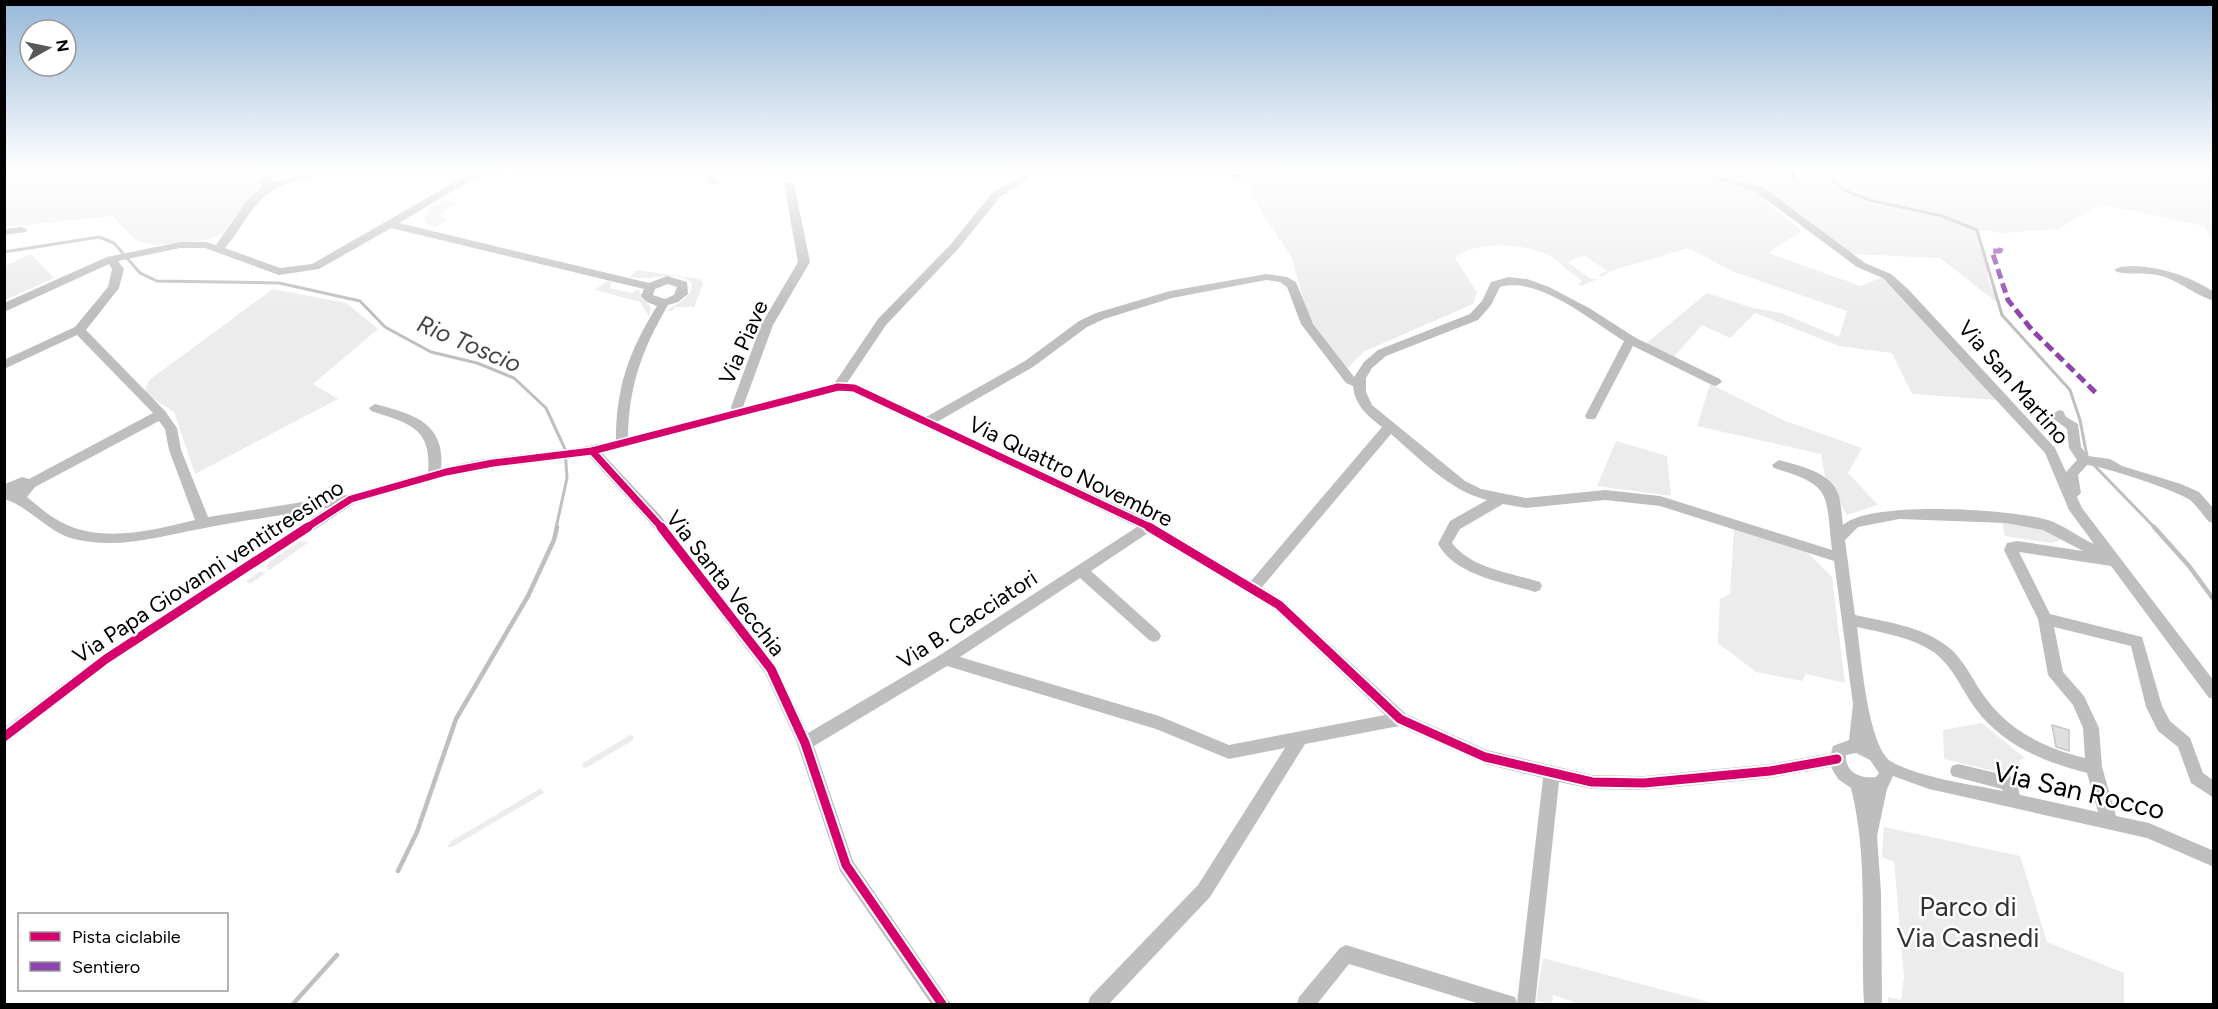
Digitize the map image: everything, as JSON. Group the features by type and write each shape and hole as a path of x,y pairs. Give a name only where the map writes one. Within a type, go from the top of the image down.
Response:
{"street":[{"path":"218,250 228,240 242,217"},
{"path":"4,308 114,259 180,245 206,245 279,272 315,267 402,217"},
{"name":"Via Piave","path":"739,413 736,407 767,325 804,262 795,217"},
{"path":"838,387 882,322 954,247 978,217"},
{"name":"Via San Martino","path":"1797,217 1862,265 1887,276 2050,451 2076,510 2214,693"},
{"path":"390,224 650,287 667,280 683,285 684,290 678,298 664,303 651,301 647,296 650,287"},
{"path":"4,232 22,230"},
{"path":"4,365 79,330 113,288 118,269 114,259"},
{"path":"2120,270 2135,268 2177,276 2214,298"},
{"path":"927,422 1029,364 1083,324 1100,316 1170,296 1266,277 1284,279 1292,285 1298,311 1315,337 1350,380 1357,383"},
{"path":"1716,382 1630,340 1566,300 1521,282 1505,281 1495,285 1487,302 1474,317 1382,353 1370,361 1357,383 1358,392 1367,408 1460,484 1477,493 1501,500 1526,502 1605,495 1650,499 1839,557"},
{"path":"622,444 621,405 630,368 646,332 664,303"},
{"path":"79,330 161,414 171,428 175,450 203,523"},
{"path":"1591,416 1630,340"},
{"name":"Via Quattro Novembre","path":"592,451 838,387 854,388 1148,526 1279,605 1400,718 1485,757 1592,782 1644,783 1770,771 1817,770 1852,780 1881,772"},
{"path":"375,408 423,426 434,439 438,455 434,476"},
{"path":"10,494 26,491 30,484 161,414"},
{"path":"2059,414 2060,419 2073,428 2075,448 2089,460 2180,489 2194,496 2214,518"},
{"path":"1252,589 1390,427"},
{"name":"Via Papa Giovanni ventitreesimo","path":"4,737 106,660 351,499 434,476 493,463 592,451"},
{"name":"Via Santa Vecchia","path":"592,451 655,519 771,669 805,743 846,865 942,1005"},
{"path":"2073,501 2071,474 2089,460"},
{"path":"1779,465 1806,473 1823,483 1831,493 1839,537 1839,557 1860,702 1870,744 1881,772 1869,842"},
{"path":"10,494 22,500 56,526 101,538 143,535 351,499"},
{"path":"1501,500 1455,525 1444,544 1454,557 1469,564 1535,586"},
{"path":"1835,511 1843,519 1854,523 1899,514 2029,520 2057,530 2113,558"},
{"path":"1839,537 1854,523"},
{"name":"Via B. Cacciatori","path":"805,743 945,660 1148,526"},
{"path":"2109,821 2094,767 2091,728 2079,701 2056,675 2044,619 2017,563 2012,547 2113,558"},
{"path":"1081,570 1154,636"},
{"path":"1849,619 1929,642 1953,661 1991,718 2053,758 2094,767"},
{"path":"2044,619 2137,641 2154,707 2164,726 2184,743 2197,778 2214,792"},
{"path":"945,660 1160,723 1229,752 1400,718"},
{"path":"1860,702 1856,746 1881,772"},
{"path":"1097,1005 1204,891 1300,738"},
{"path":"1856,746 1842,748 1837,759 1852,780 1864,803 1869,842 1873,1005"},
{"name":"Via Quattro Novembre","path":"1770,771 1837,759"},
{"path":"1958,771 2009,783 2014,801"},
{"name":"Via San Rocco","path":"1881,772 2109,821 2159,834 2214,859"},
{"path":"1526,1005 1552,773"},
{"path":"1306,1005 1346,954 1508,1005"}],"green space":[{"path":"5,217 101,217 5,227"},
{"path":"113,217 235,217 223,233 206,240 156,245 135,240"},
{"path":"424,217 448,219 437,227 427,224"},
{"path":"1265,217 1785,217 1802,231 1768,253 1861,286 1882,277 1998,400 1912,394 1892,353 1839,346 1755,313 1730,338 1702,325 1673,358 1644,345 1707,293 1753,308 1781,313 1839,337 1847,311 1734,272 1688,248 1611,271 1601,277 1599,275 1607,271 1584,255 1568,262 1591,279 1597,279 1582,286 1577,284 1582,281 1544,253 1518,247 1475,248 1455,258 1477,292 1473,304 1363,352 1347,369 1308,317 1292,258"},
{"path":"1799,217 2078,217 2059,229 2002,233 1977,230 1986,255 1988,280 1999,304 1940,258 1850,254"},
{"path":"2161,217 2213,217 2213,241 2204,226"},
{"path":"31,254 54,278 5,300 5,266"},
{"path":"637,270 700,279 703,284 694,307 675,307 672,311 666,311 688,296 692,284 686,279 672,276 630,277"},
{"path":"607,281 612,282 610,288 631,293 638,289 651,308 649,317 640,302 595,290"},
{"path":"273,289 346,303 378,329 313,384 338,399 195,474 174,412 144,393 149,380"},
{"path":"1710,384 1783,420 1862,448 1848,473 1878,505 1847,515 1825,477 1821,454 1697,426"},
{"path":"1616,441 1667,456 1671,496 1597,486"},
{"path":"2029,520 2065,539 2051,543 2005,536 2002,522"},
{"path":"1734,529 1808,553 1832,577 1845,683 1806,674 1802,681 1756,672 1718,643 1720,599 1730,594"},
{"path":"300,541 309,542 250,584 246,581 260,571 264,573 269,570 266,567 269,562"},
{"path":"1982,723 2025,758 2019,760 2022,778 1944,759 1943,730"},
{"path":"630,735 634,736 633,740 586,768 582,767 583,763"},
{"path":"541,788 544,793 452,847 448,847 450,842"},
{"name":"Parco di Via Casnedi","path":"1884,827 2020,856 2047,942 2124,973 2124,1004 1888,1004 1888,997 1901,1000 1904,976 1894,862 1882,857"},
{"path":"1543,958 1716,1004 1579,1004 1553,995 1552,1004 1536,1001"}],"building":[{"path":"2052,725 2069,730 2069,751 2056,747"}],"waterway":[{"path":"1945,217 1977,230 2002,315 2070,390 2080,420 2087,456"},
{"name":"Rio Toscio","path":"4,252 99,237 114,243 140,273 157,281 279,283 360,301 385,327 431,352 477,363 514,378 546,408 565,449 567,478 556,528"},
{"path":"2091,462 2155,528"},
{"name":"Rio Toscio","path":"398,871 417,832 456,719 528,596 554,540 557,527"},
{"path":"2154,527 2189,566 2214,600"},
{"name":"Rio Toscio","path":"293,1004 337,955"}],"marked path":[{"path":"2001,248 2000,251 1992,251 2008,300 2032,330 2097,394"}],"cycle path":[{"path":"4,737 106,659 351,499 446,472 493,463 592,451 838,387 854,388 1148,526 1279,605 1400,719 1485,757 1592,782 1644,783 1770,771 1837,759"},
{"path":"592,451 655,519 771,669 805,743 846,865 942,1004"}]}
